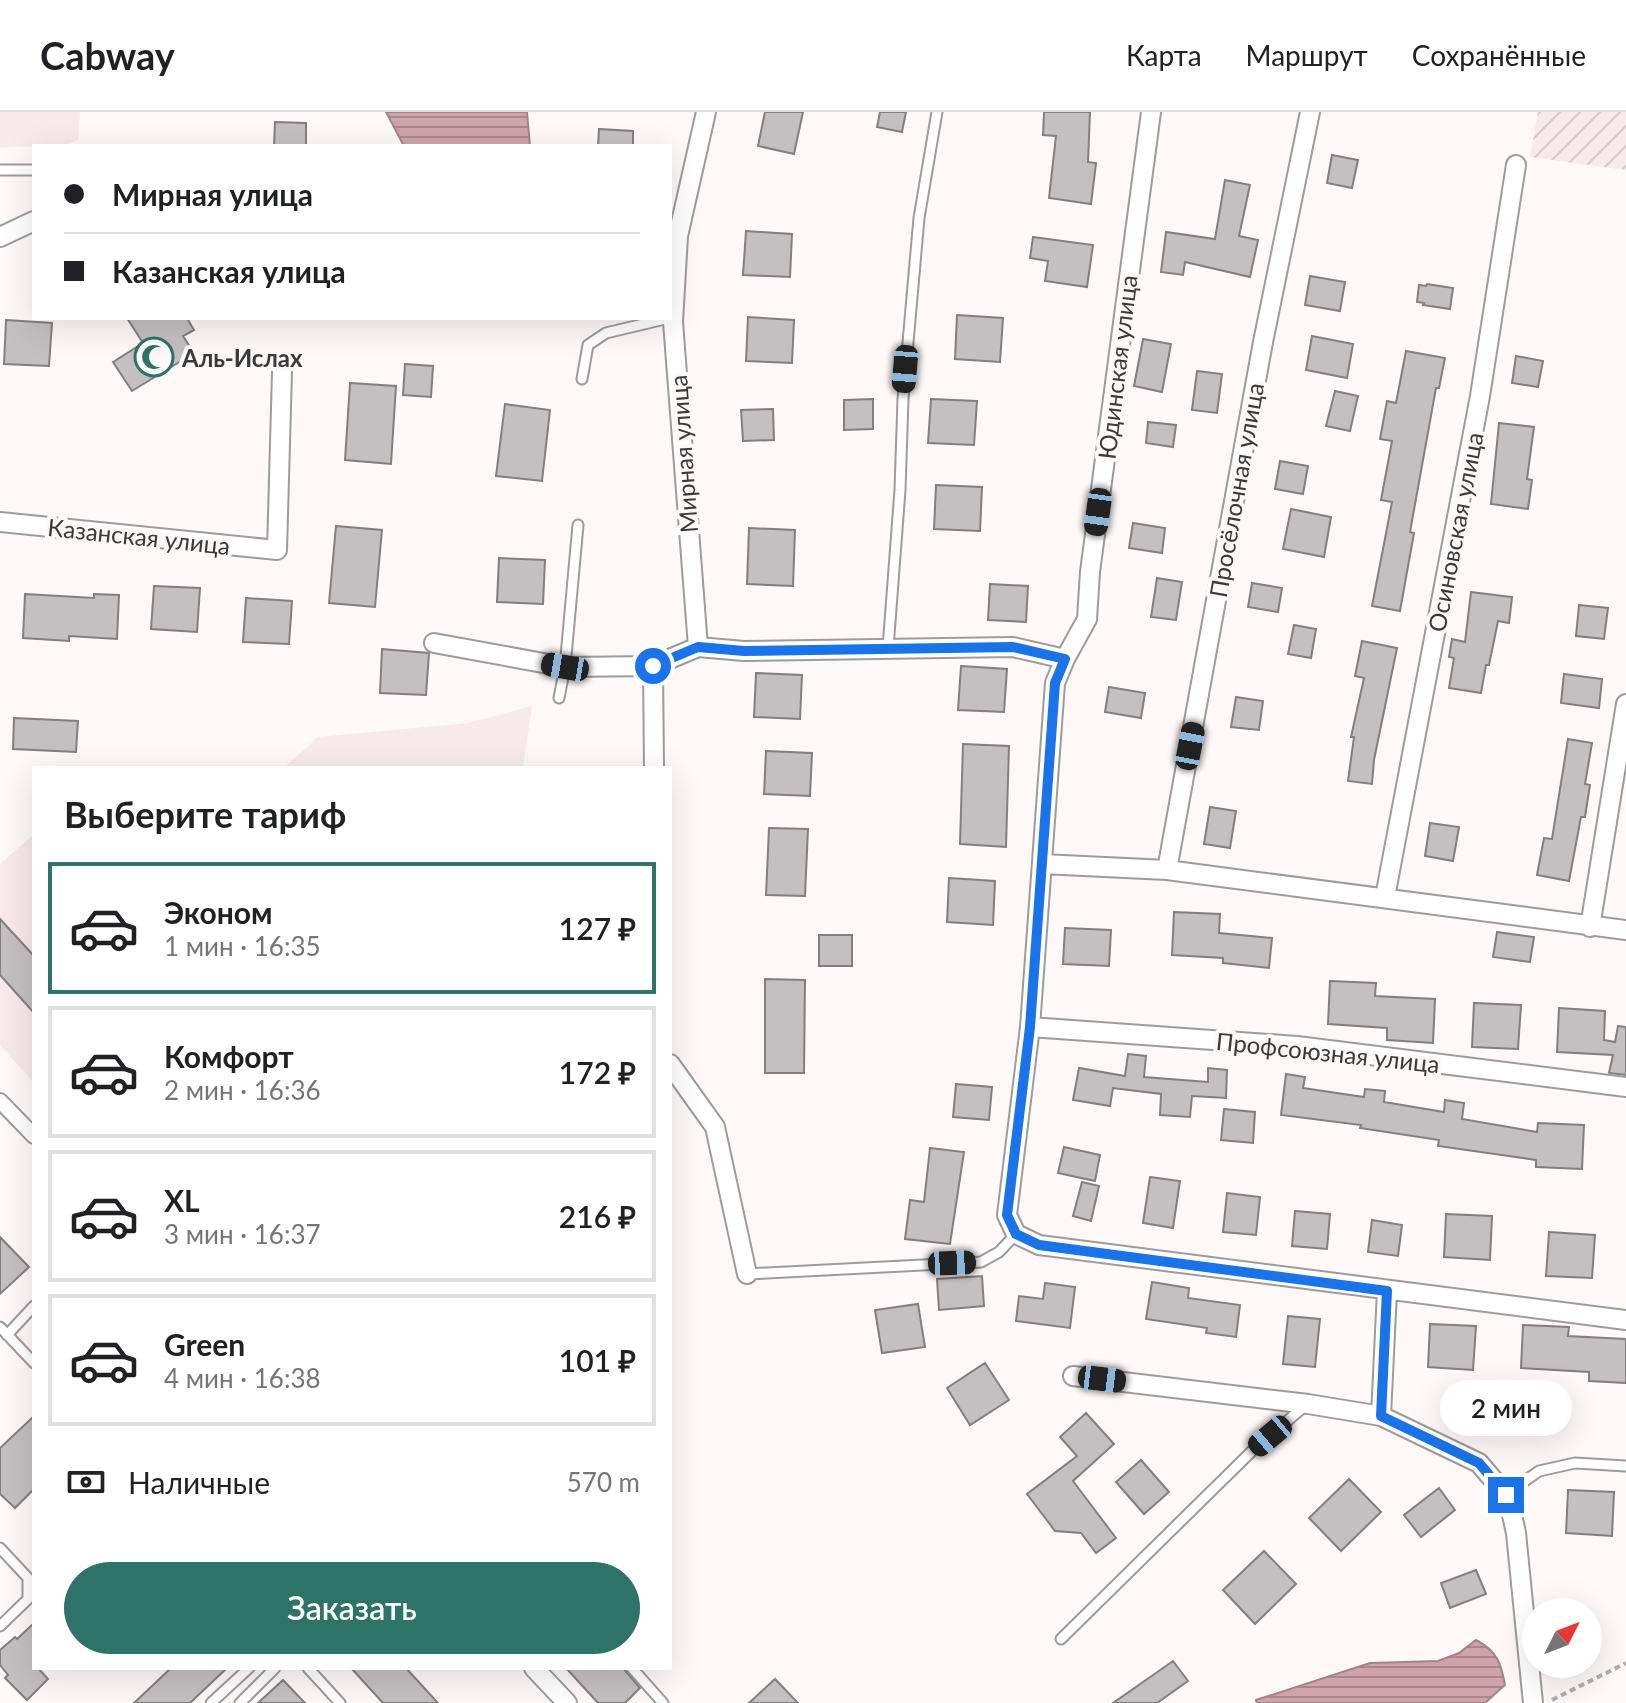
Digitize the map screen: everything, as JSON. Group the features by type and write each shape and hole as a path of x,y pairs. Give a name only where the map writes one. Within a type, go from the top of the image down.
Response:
{"street":[{"name":"Мирная улица","path":"698,647 673,317 674,237 706,112"},
{"name":"Юдинская улица","path":"1016,1234 1007,1215 1030,1027 1055,683 1087,619 1090,572 1151,112"},
{"name":"Просёлочная улица","path":"1167,870 1263,342 1310,112"},
{"name":"Осиновская улица","path":"1385,897 1480,396 1516,165"},
{"path":"0,237 32,222"},
{"name":"Казанская улица","path":"0,522 277,550 282,372"},
{"path":"434,643 565,667 653,666 698,647 744,651 1013,647 1065,659"},
{"path":"653,666 654,766"},
{"path":"1590,927 1626,704"},
{"path":"1042,864 1167,870 1626,930"},
{"name":"Профсоюзная улица","path":"1030,1027 1297,1046 1626,1087"},
{"path":"672,1067 715,1127 747,1274"},
{"path":"0,1101 32,1134"},
{"path":"1016,1234 1039,1245 1626,1320"},
{"path":"1381,1416 1387,1291"},
{"path":"1073,1376 1308,1404 1381,1416 1479,1463 1506,1495 1516,1533 1533,1703"},
{"path":"536,1670 567,1703"}],"lane":[{"path":"888,648 900,490 904,384 919,218 937,112"},
{"path":"0,170 32,170"},
{"path":"582,379 588,345 606,333 660,320"},
{"path":"559,698 565,667 578,525"},
{"path":"747,1274 981,1262 999,1252 1016,1234"},
{"path":"32,1308 4,1331 32,1361"},
{"path":"1061,1639 1251,1452 1308,1404"},
{"path":"1506,1495 1539,1471 1551,1468 1575,1463 1626,1466"},
{"path":"0,1548 31,1575 28,1599 0,1626"},
{"path":"216,1701 247,1670"},
{"path":"240,1703 273,1670"},
{"path":"310,1670 340,1703"},
{"path":"634,1670 663,1703"}],"path":[{"path":"1546,1703 1626,1663"}],"shaded area":[{"path":"0,112 80,112 78,140 68,144 0,147"},
{"path":"386,112 527,112 530,144 403,144"},
{"path":"1538,112 1626,112 1626,170 1530,157"},
{"path":"532,706 523,766 286,766 318,737 468,723"},
{"path":"32,836 32,1081 0,1045 0,864"},
{"path":"1476,1640 1497,1658 1505,1685 1485,1703 1257,1703 1256,1700 1370,1663 1438,1661 1459,1653"}],"building":[{"path":"765,112 803,112 794,154 758,146"},
{"path":"880,112 906,112 902,132 877,127"},
{"path":"1044,112 1090,112 1088,162 1096,163 1091,204 1049,198 1056,136 1043,135"},
{"path":"275,122 306,123 306,144 274,144"},
{"path":"599,129 633,131 633,144 598,144"},
{"path":"1332,155 1358,160 1352,188 1327,183"},
{"path":"1225,180 1250,185 1239,236 1258,240 1250,277 1185,262 1183,275 1161,272 1166,232 1215,239"},
{"path":"746,231 792,234 790,277 743,275"},
{"path":"1033,237 1093,245 1087,287 1045,281 1048,261 1030,258"},
{"path":"1310,276 1345,282 1340,311 1305,305"},
{"path":"1419,285 1453,288 1450,309 1417,302"},
{"path":"957,315 1003,318 1000,362 955,359"},
{"path":"748,317 794,320 792,363 746,361"},
{"path":"6,320 52,323 49,366 4,364"},
{"name":"Аль-Ислах","path":"128,320 188,320 194,330 183,336 194,353 132,391 113,362 143,343"},
{"path":"1312,336 1353,344 1347,378 1306,370"},
{"path":"1143,339 1171,344 1162,392 1134,386"},
{"path":"1406,351 1445,358 1439,388 1436,388 1410,532 1414,533 1400,611 1372,606 1392,502 1381,500 1392,441 1380,439 1387,401 1396,403"},
{"path":"1516,356 1543,361 1538,387 1512,383"},
{"path":"405,364 433,366 431,397 403,395"},
{"path":"1197,371 1222,374 1217,413 1192,410"},
{"path":"350,383 396,386 391,464 345,460"},
{"path":"1335,391 1358,396 1350,431 1326,426"},
{"path":"873,399 873,429 844,430 844,400"},
{"path":"931,399 977,401 974,445 928,443"},
{"path":"505,404 550,410 542,481 496,476"},
{"path":"773,409 774,440 743,441 741,410"},
{"path":"1148,422 1176,425 1173,447 1146,443"},
{"path":"1499,423 1534,427 1527,479 1532,480 1528,509 1491,504"},
{"path":"1280,461 1308,466 1303,494 1275,489"},
{"path":"936,485 982,487 980,531 934,529"},
{"path":"1291,509 1331,517 1324,557 1283,549"},
{"path":"1133,523 1165,528 1162,553 1129,548"},
{"path":"336,526 382,530 375,607 329,603"},
{"path":"749,528 795,530 793,586 747,584"},
{"path":"499,558 545,560 543,604 497,602"},
{"path":"1157,578 1182,582 1176,620 1151,617"},
{"path":"1252,583 1282,588 1278,612 1248,607"},
{"path":"990,584 1028,586 1026,622 988,620"},
{"path":"154,586 200,588 197,632 151,629"},
{"path":"1471,592 1512,597 1509,623 1498,621 1481,693 1449,688 1454,658 1449,657 1452,639 1465,642"},
{"path":"25,594 94,598 94,594 119,595 117,639 69,636 69,641 23,638"},
{"path":"246,598 292,601 289,644 243,642"},
{"path":"1579,605 1608,608 1604,639 1576,636"},
{"path":"1294,625 1316,629 1311,658 1288,654"},
{"path":"1362,641 1397,648 1372,784 1348,781 1354,737 1351,737 1364,678 1355,676"},
{"path":"382,649 429,653 426,695 380,693"},
{"path":"961,666 1007,669 1004,712 958,710"},
{"path":"756,673 802,675 800,719 754,717"},
{"path":"1564,674 1602,679 1599,708 1561,703"},
{"path":"1109,687 1145,693 1141,718 1105,712"},
{"path":"1236,697 1263,701 1259,730 1231,727"},
{"path":"14,718 78,721 76,752 13,749"},
{"path":"1568,739 1592,743 1585,784 1590,785 1585,817 1581,817 1569,881 1537,875 1544,838 1552,839"},
{"path":"963,744 1009,746 1006,847 960,844"},
{"path":"766,751 812,753 810,796 764,794"},
{"path":"1210,807 1236,811 1230,848 1204,844"},
{"path":"1430,823 1459,827 1453,861 1425,856"},
{"path":"769,828 808,829 805,896 766,895"},
{"path":"949,878 995,881 993,925 947,922"},
{"path":"1174,912 1220,914 1219,933 1272,938 1269,968 1223,963 1223,958 1172,955"},
{"path":"0,919 32,954 32,1011 0,975"},
{"path":"1065,928 1111,930 1109,966 1063,964"},
{"path":"1497,932 1534,937 1530,962 1493,957"},
{"path":"819,935 852,935 852,966 819,966"},
{"path":"765,979 805,980 804,1073 765,1073"},
{"path":"1330,981 1376,983 1375,996 1435,999 1433,1043 1387,1040 1387,1028 1328,1024"},
{"path":"1474,1003 1521,1005 1518,1049 1472,1047"},
{"path":"1559,1008 1605,1011 1604,1040 1615,1042 1618,1026 1626,1027 1626,1075 1609,1073 1613,1055 1557,1052"},
{"path":"1128,1054 1146,1056 1144,1077 1208,1082 1208,1068 1227,1070 1226,1098 1192,1096 1190,1117 1160,1115 1161,1094 1113,1088 1110,1106 1073,1100 1079,1068 1125,1076"},
{"path":"1286,1074 1305,1077 1303,1088 1364,1097 1365,1089 1385,1091 1384,1102 1444,1112 1445,1100 1464,1103 1462,1119 1537,1132 1538,1123 1584,1125 1582,1169 1536,1167 1536,1160 1438,1146 1439,1140 1360,1128 1361,1125 1281,1115"},
{"path":"956,1084 992,1087 989,1120 953,1117"},
{"path":"1224,1109 1255,1112 1253,1143 1221,1140"},
{"path":"1064,1147 1100,1155 1095,1181 1058,1173"},
{"path":"930,1148 964,1152 950,1244 905,1239 910,1200 924,1202"},
{"path":"1150,1177 1180,1181 1173,1228 1143,1223"},
{"path":"1082,1182 1099,1186 1091,1221 1073,1216"},
{"path":"1227,1193 1260,1197 1256,1235 1223,1232"},
{"path":"1295,1211 1330,1214 1327,1249 1292,1246"},
{"path":"1446,1214 1492,1216 1490,1260 1444,1257"},
{"path":"1372,1220 1402,1225 1398,1256 1368,1252"},
{"path":"1549,1232 1595,1235 1592,1278 1546,1276"},
{"path":"0,1237 29,1267 0,1294"},
{"path":"982,1276 984,1306 939,1310 937,1279"},
{"path":"1152,1282 1189,1288 1188,1298 1240,1305 1236,1337 1206,1333 1207,1328 1146,1319"},
{"path":"1045,1283 1075,1287 1070,1328 1016,1321 1019,1296 1043,1299"},
{"path":"918,1304 925,1347 882,1353 875,1310"},
{"path":"1288,1316 1320,1319 1315,1367 1283,1364"},
{"path":"1430,1324 1476,1326 1473,1370 1428,1367"},
{"path":"1523,1325 1569,1327 1568,1336 1626,1339 1626,1383 1589,1381 1589,1372 1521,1368"},
{"path":"985,1363 1009,1400 970,1425 947,1388"},
{"path":"1086,1413 1114,1444 1073,1481 1116,1538 1096,1553 1081,1533 1055,1531 1027,1494 1077,1456 1060,1437"},
{"path":"32,1418 32,1491 15,1508 0,1494 0,1448"},
{"path":"1141,1460 1169,1492 1144,1514 1116,1482"},
{"path":"1349,1479 1381,1512 1341,1551 1309,1518"},
{"path":"1439,1488 1455,1510 1421,1537 1404,1515"},
{"path":"1568,1490 1614,1492 1612,1536 1566,1533"},
{"path":"1264,1551 1296,1584 1255,1624 1223,1590"},
{"path":"1476,1570 1486,1594 1450,1608 1441,1583"},
{"path":"32,1625 32,1670 40,1670 48,1679 27,1700 5,1678 8,1675 0,1665 0,1650 15,1637 17,1639"},
{"path":"1173,1661 1188,1681 1157,1703 1113,1703"},
{"path":"169,1670 225,1670 190,1703 134,1703"},
{"path":"353,1670 408,1670 438,1703 383,1703"},
{"path":"568,1670 625,1670 640,1688 625,1703 598,1703"},
{"path":"775,1679 798,1703 749,1703"},
{"path":"283,1680 305,1703 258,1703"}],"place":[{"name":"Аль-Ислах","path":"154,357"}],"route":[{"path":"653,666 698,647 744,651 1013,647 1065,659 1055,683 1030,1027 1007,1215 1016,1234 1039,1245 1387,1291 1381,1416 1479,1463 1506,1495"}]}
